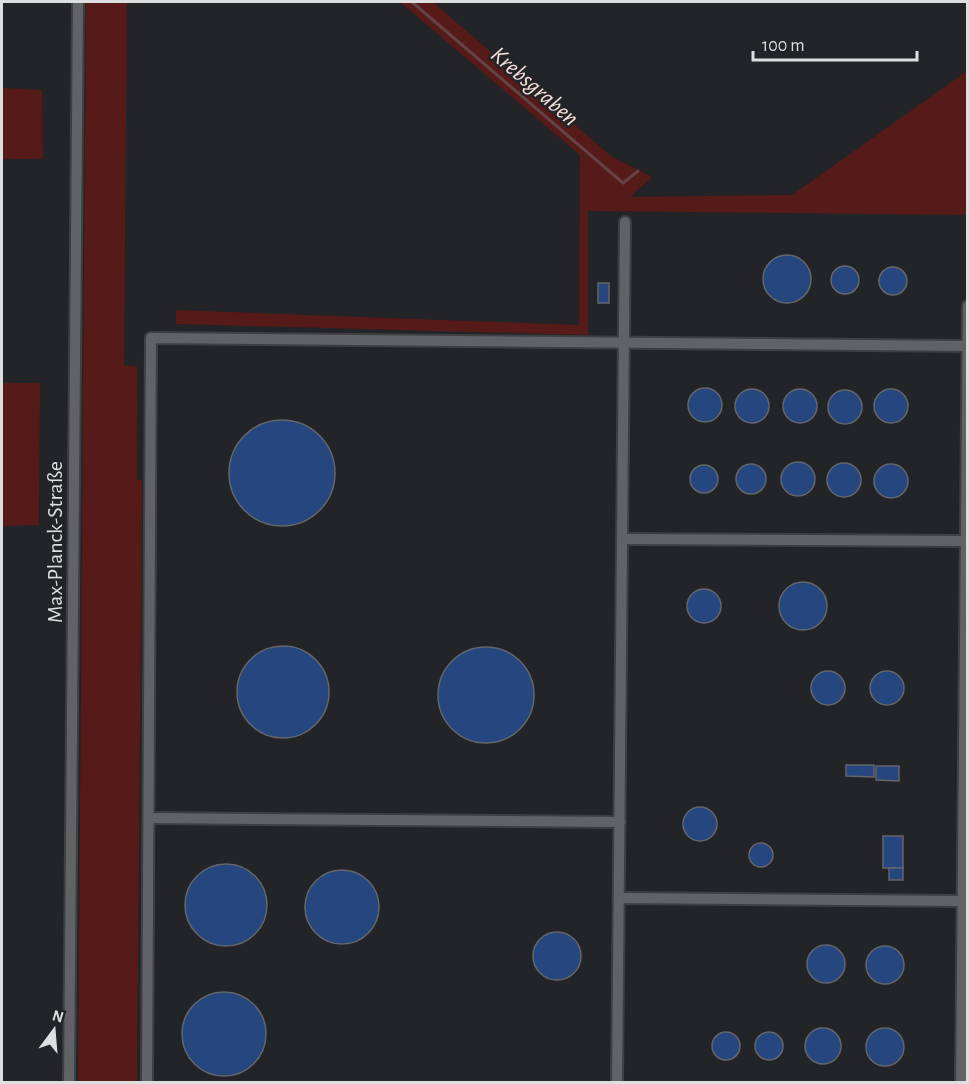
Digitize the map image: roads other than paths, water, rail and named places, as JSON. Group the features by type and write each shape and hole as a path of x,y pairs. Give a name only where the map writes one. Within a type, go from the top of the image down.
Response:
{"street":[{"name":"Max-Planck-Straße","path":"69,1083 78,2"},
{"path":"618,1083 625,222"},
{"path":"961,1083 968,306"},
{"path":"147,1083 151,338 967,346"},
{"path":"622,539 966,541"},
{"path":"149,818 620,822"},
{"path":"619,898 963,901"}],"waterway":[{"name":"Krebsgraben","path":"412,2 623,183 638,171"}]}
